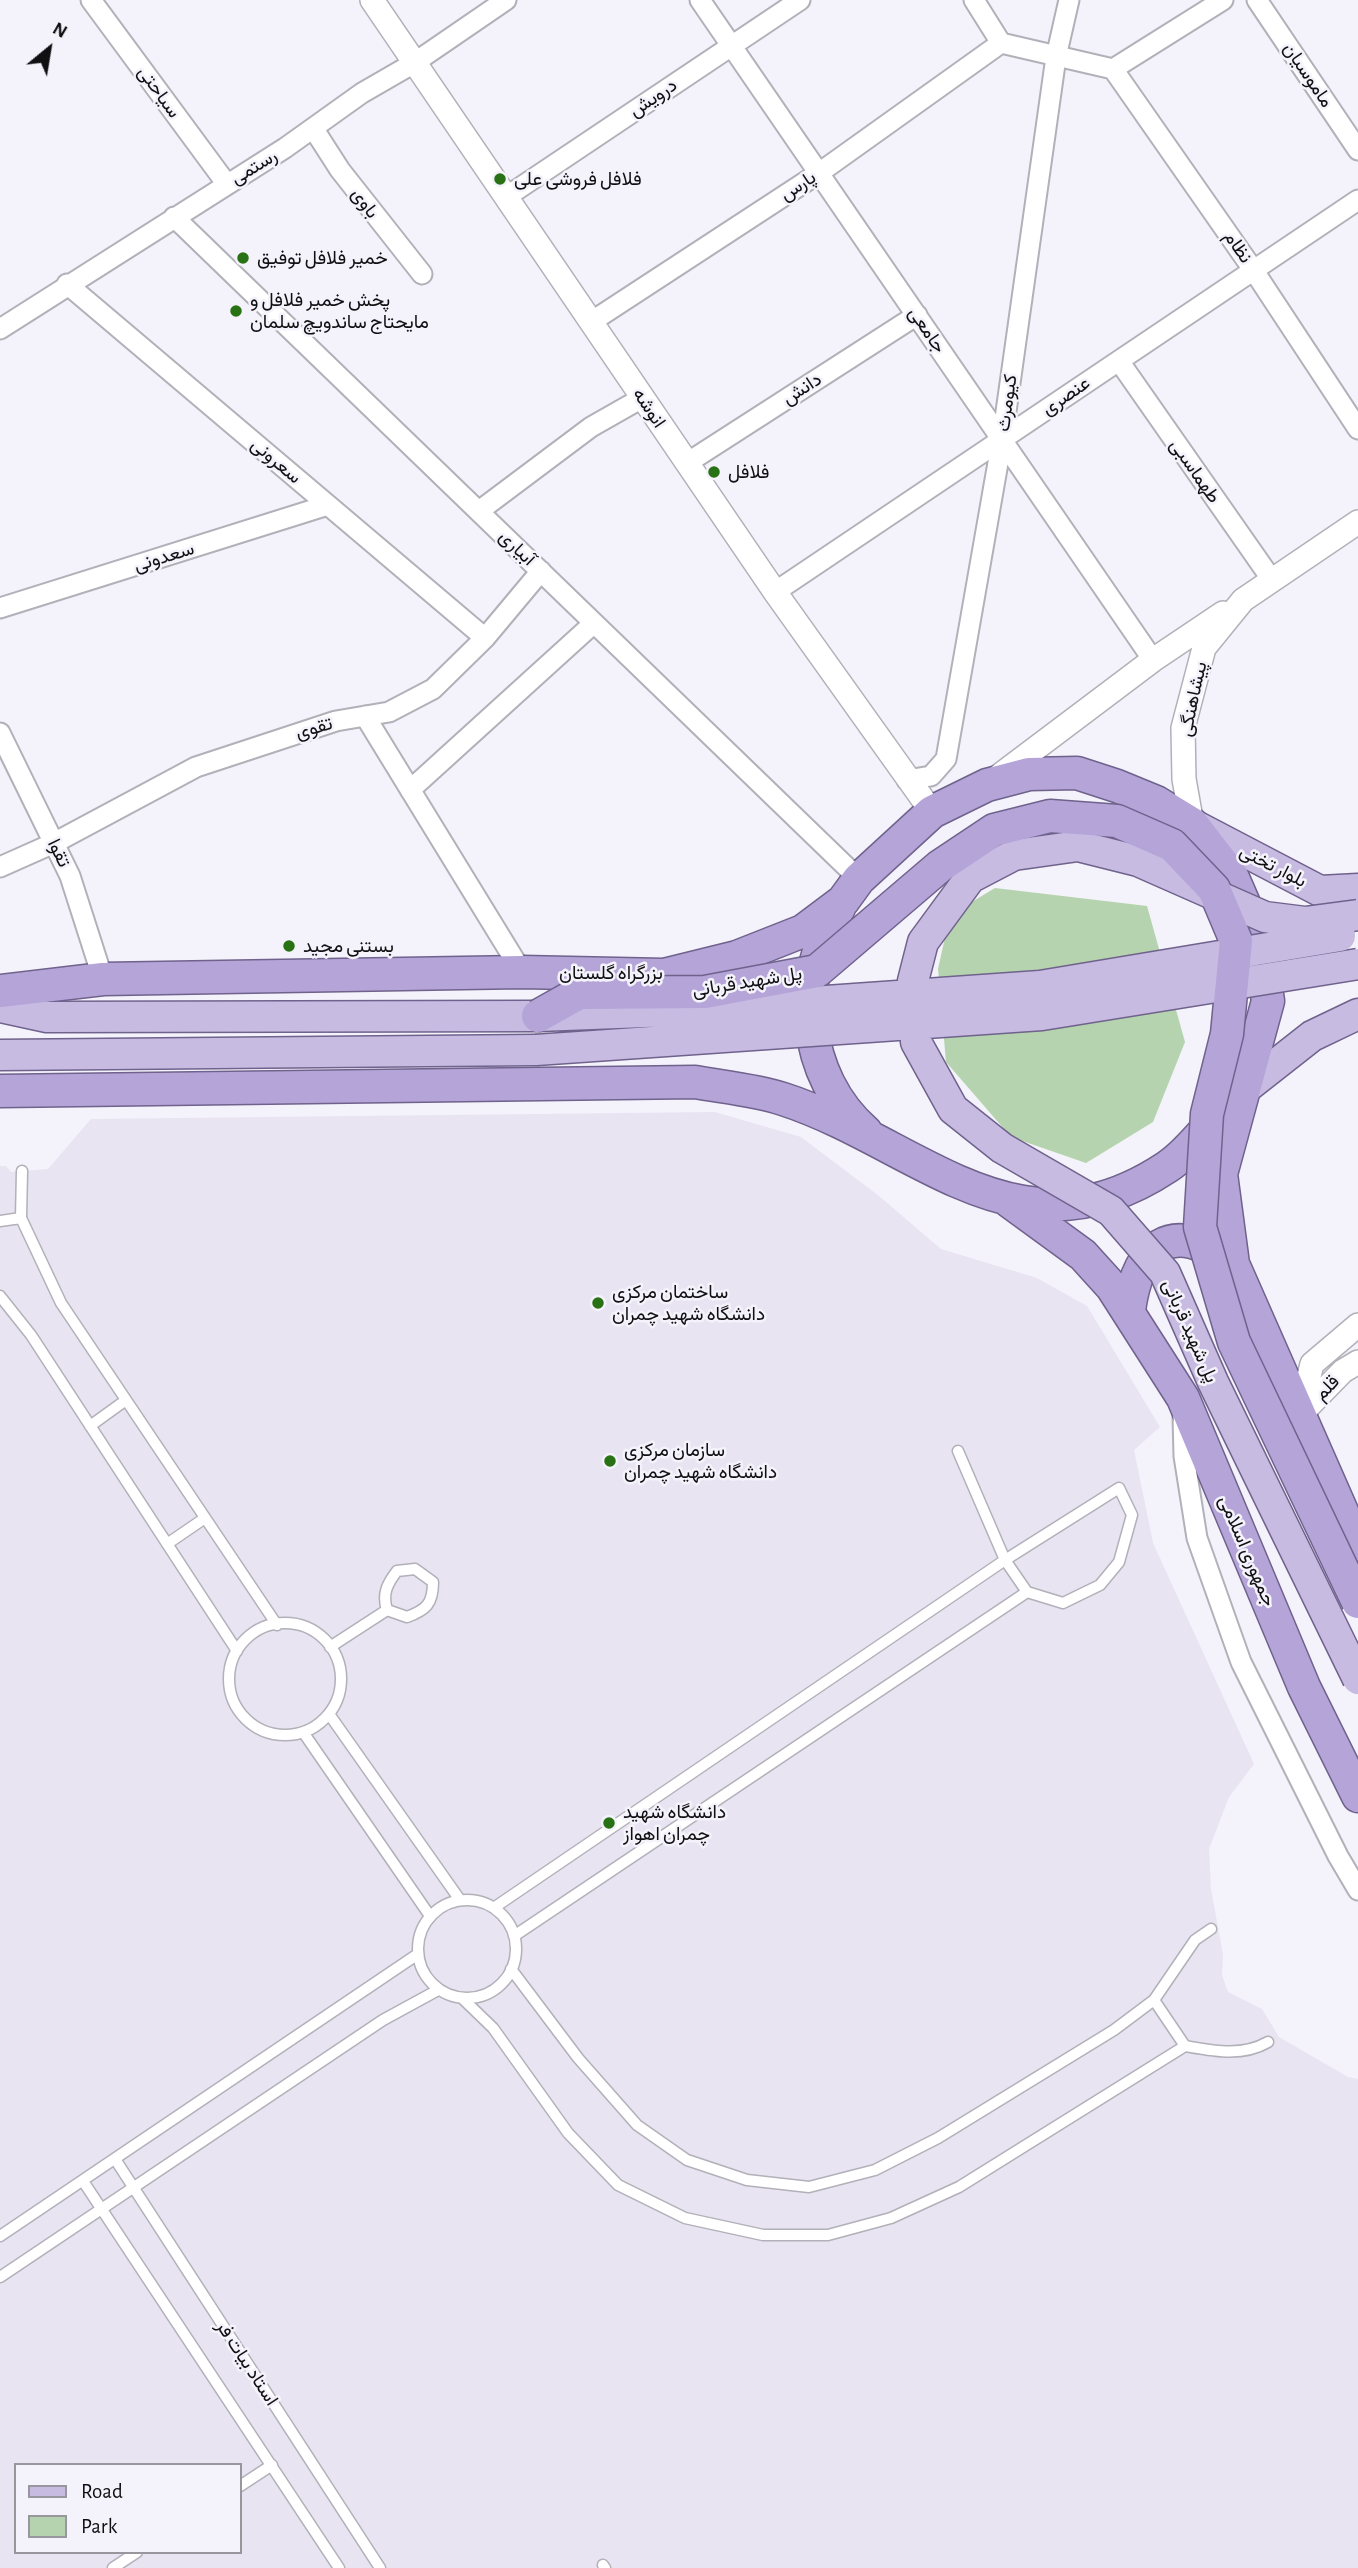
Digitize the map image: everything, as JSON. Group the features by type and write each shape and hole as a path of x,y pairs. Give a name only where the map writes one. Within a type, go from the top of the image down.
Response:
{"highway":[{"name":"بزرگراه گلستان","path":"0,991 103,979 522,972 664,975 737,957 803,931 851,890 932,812 987,785 1029,774 1077,773 1156,802 1192,824"},
{"name":"پل شهید قربانی","path":"538,1016 579,993 705,992 817,971 940,866 994,830 1050,816 1118,821 1172,845 1214,889 1236,941 1227,1034 1207,1114 1199,1227 1234,1342 1358,1602"},
{"path":"1192,824 1232,876 1258,936 1268,1001 1221,1174 1233,1264 1358,1548"},
{"path":"851,890 831,920 814,963 810,1008 812,1030 824,1072 834,1092 860,1127 877,1141"},
{"path":"0,1091 695,1082 783,1098 877,1141 964,1186 1009,1201 1071,1205 1123,1191 1169,1166 1242,1091"},
{"name":"جمهوری اسلامی","path":"1009,1201 1083,1255 1129,1310 1183,1398 1304,1687 1358,1796"},
{"path":"1129,1310 1133,1282 1146,1256 1163,1243 1183,1241 1217,1252 1233,1264"}],"main road":[{"name":"بلوار تختی","path":"1192,824 1320,891 1358,889"},
{"name":"پل شهید قربانی","path":"1358,915 1305,922 1265,917 1138,860 1078,846 1014,855 970,878 923,942 913,981 916,1042 953,1109 1002,1148 1111,1211 1165,1273 1213,1382 1358,1679"},
{"name":"پل شهید قربانی","path":"538,1016 698,1010 1040,986 1358,933"},
{"path":"0,1055 536,1050 1042,1015 1358,964"},
{"path":"0,1007 47,1017 538,1016"},
{"path":"1242,1091 1312,1036 1358,1014"}],"street":[{"name":"سیاحتی","path":"92,0 226,183"},
{"name":"انوشه","path":"372,0 775,592 932,812"},
{"name":"رستمی","path":"0,329 313,128 362,93 414,63 506,0"},
{"name":"جامعی","path":"700,0 1153,660"},
{"name":"درویش","path":"506,197 800,0"},
{"path":"974,0 1001,43 1113,69 1223,0"},
{"name":"کیومرث","path":"907,780 931,776 946,760 1002,440 1056,57 1069,0"},
{"name":"ماموسیان","path":"1257,0 1358,150"},
{"name":"پارس","path":"591,322 819,173 1001,43"},
{"name":"نظام","path":"1113,69 1254,271 1358,429"},
{"name":"باوی","path":"313,128 340,170 422,274"},
{"name":"عنصری","path":"775,592 1358,200"},
{"name":"آبیاری","path":"174,217 594,623 851,890"},
{"name":"سعرونی","path":"67,285 485,638"},
{"name":"دانش","path":"687,463 917,315"},
{"name":"طهماسبی","path":"1119,361 1272,580"},
{"path":"479,512 592,427 642,397"},
{"name":"سعدونی","path":"0,608 328,505"},
{"name":"پیشاهنگی","path":"1192,824 1184,779 1183,728 1205,648 1243,600 1358,522"},
{"name":"تقوی","path":"0,867 54,843 196,767 336,721 389,712 433,690 485,638 541,571"},
{"path":"987,785 1153,660 1243,600"},
{"path":"410,790 594,623"},
{"path":"365,716 522,972"},
{"name":"تقوا","path":"0,733 70,876 103,979"},
{"path":"1299,1417 1312,1364 1358,1325"},
{"name":"قلم","path":"1299,1417 1343,1371 1358,1362"},
{"path":"1183,1398 1184,1456 1197,1538 1241,1662 1338,1856 1358,1890"}],"lane":[{"path":"22,1171 21,1218 61,1303 276,1625"},
{"path":"0,1221 21,1218"},
{"path":"0,1296 31,1335 237,1651"},
{"path":"90,1426 126,1401"},
{"path":"495,1907 1005,1560 1119,1488 1132,1515 1119,1562 1100,1585 1063,1603 1027,1592 1005,1560 958,1451"},
{"path":"167,1544 205,1518"},
{"path":"415,1569 433,1583 433,1598 424,1611 407,1617 387,1610 384,1599 386,1591 397,1571 415,1569"},
{"path":"514,1937 1027,1592"},
{"path":"330,1647 387,1610"},
{"path":"289,1623 315,1631 330,1647 342,1677 337,1704 319,1725 294,1736 267,1734 243,1719 230,1695 229,1668 240,1643 262,1627 289,1623"},
{"path":"329,1714 460,1900"},
{"path":"303,1732 429,1916"},
{"path":"470,1899 495,1907 512,1927 517,1952 508,1977 489,1994 463,1998 438,1990 421,1970 416,1944 429,1916 445,1903 460,1900 470,1899"},
{"path":"511,1969 579,2058 637,2125 687,2160 747,2180 809,2187 875,2171 938,2138 1114,2030 1154,2000 1195,1940 1211,1929"},
{"path":"0,2236 418,1954"},
{"path":"0,2277 383,2020 438,1990"},
{"path":"463,1998 493,2028 568,2133 618,2185 685,2218 763,2235 828,2235 891,2218 959,2187 1185,2046 1224,2053 1255,2049 1268,2042"},
{"path":"1154,2000 1185,2046"},
{"name":"استاد بیات فر","path":"115,2159 380,2568"},
{"name":"استاد بیات فر","path":"83,2180 339,2568"},
{"path":"242,2485 272,2465"},
{"path":"113,2568 134,2554"}],"shaded area":[{"name":"دانشگاه شهید چمران اهواز","path":"715,1112 801,1137 879,1196 941,1249 1037,1278 1087,1306 1160,1427 1134,1450 1153,1543 1254,1764 1229,1797 1209,1849 1211,1889 1223,1955 1222,1975 1228,1992 1262,2009 1279,2037 1348,2077 1358,2079 1358,2568 0,2568 0,1166 6,1166 11,1172 48,1169 91,1119"}],"green space":[{"path":"995,888 1147,906 1185,1042 1153,1122 1086,1163 1011,1137 946,1062 938,969 950,915"}],"place":[{"name":"فلافل فروشی علی","path":"500,179"},
{"name":"خمیر فلافل توفیق","path":"243,258"},
{"name":"پخش خمیر فلافل و مایحتاج ساندویچ سلمان","path":"236,311"},
{"name":"فلافل","path":"714,472"},
{"name":"بستنی مجید","path":"289,946"},
{"name":"ساختمان مرکزی دانشگاه شهید چمران","path":"598,1303"},
{"name":"سازمان مرکزی دانشگاه شهید چمران","path":"610,1461"},
{"name":"دانشگاه شهید چمران اهواز","path":"609,1823"}]}
